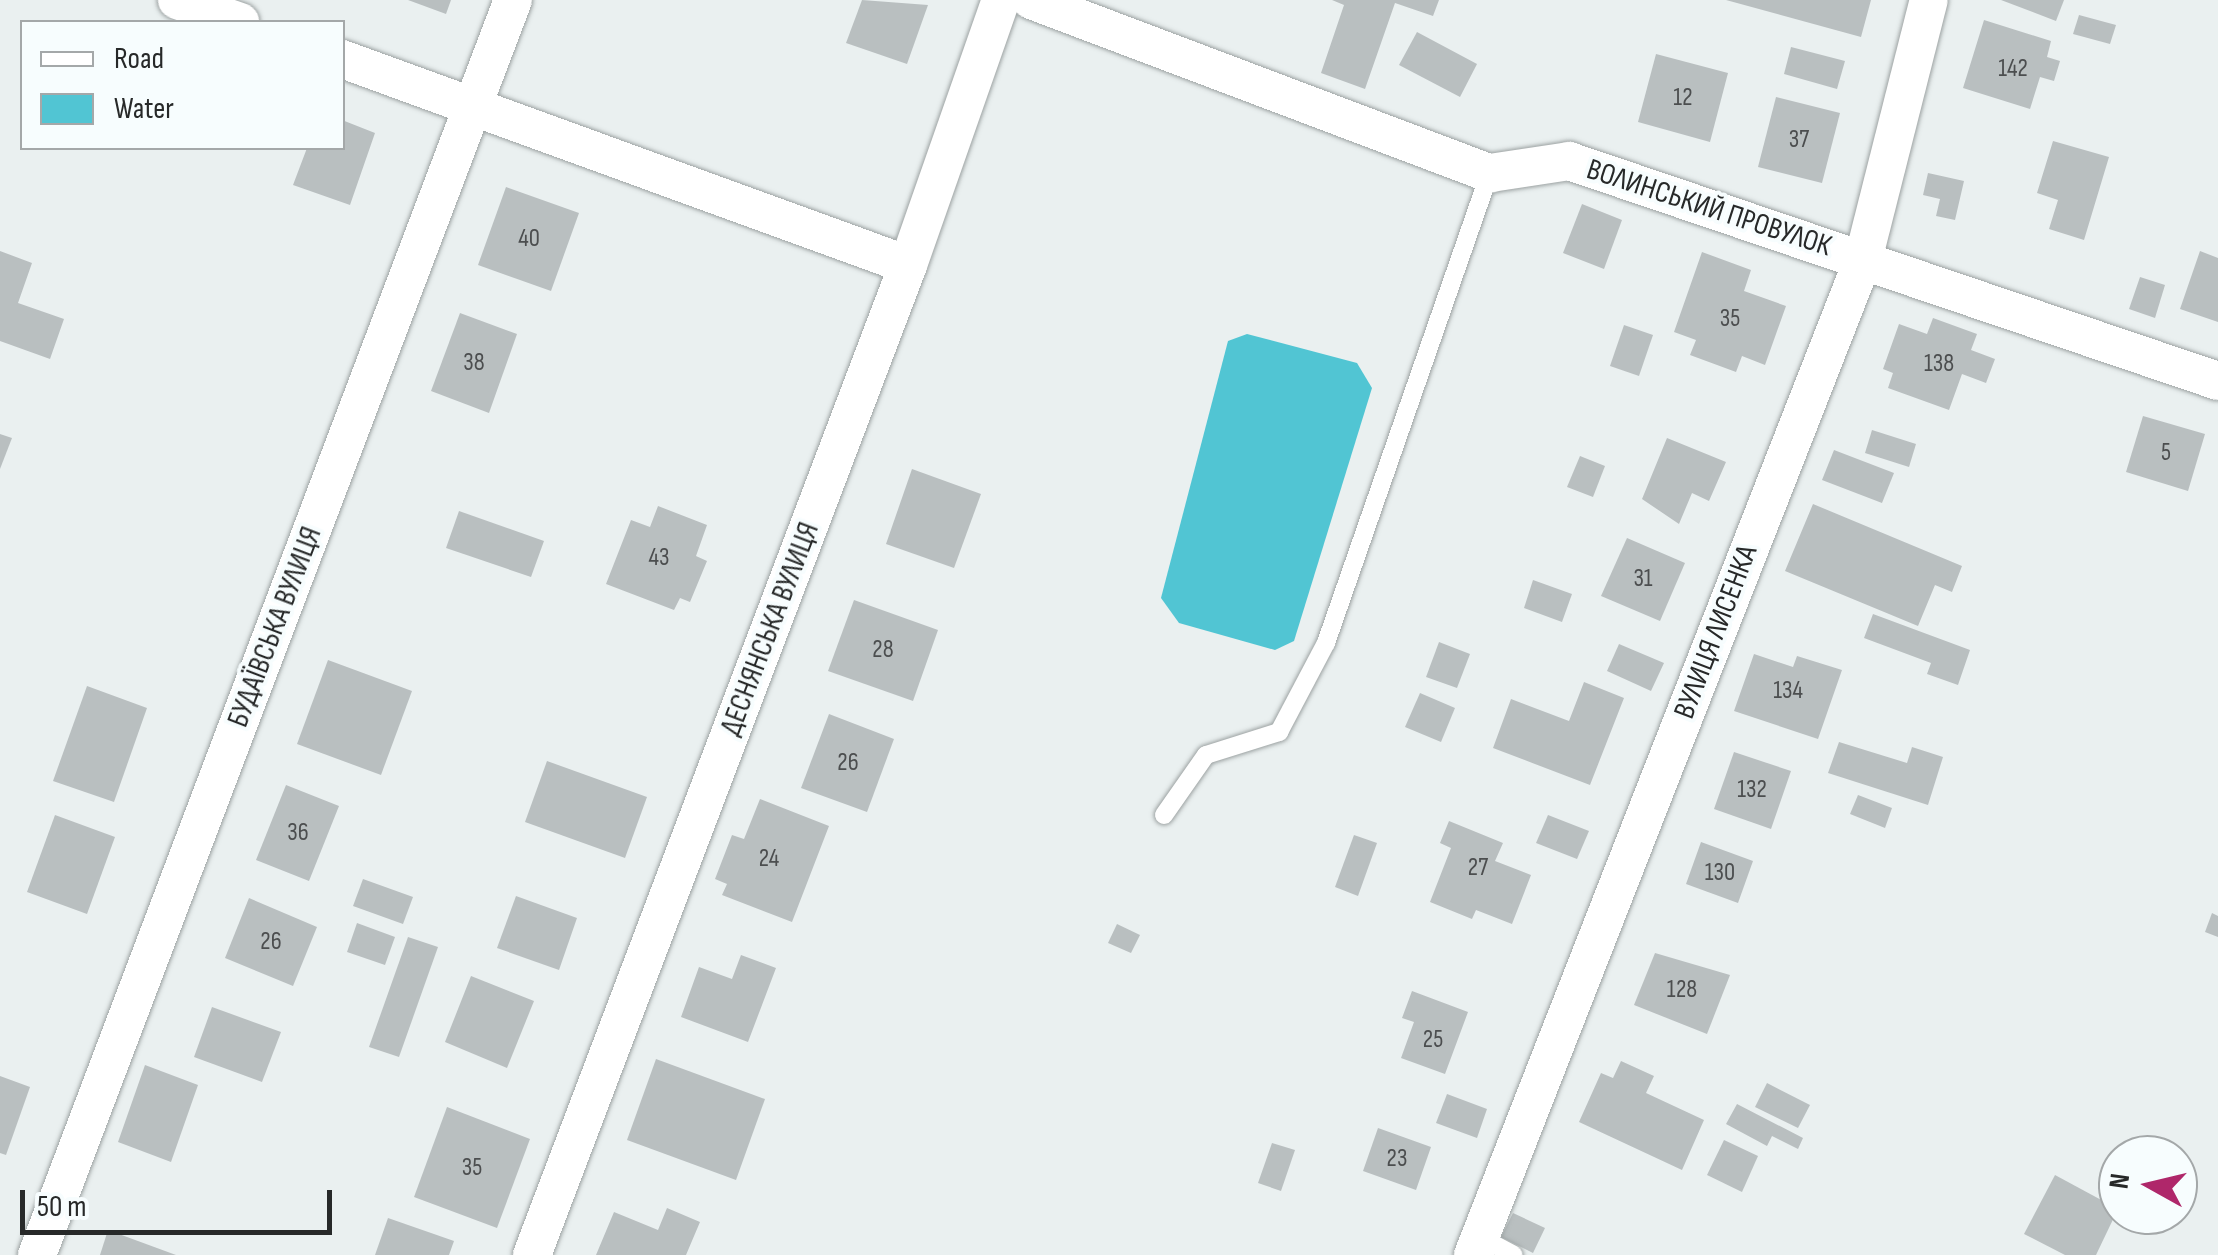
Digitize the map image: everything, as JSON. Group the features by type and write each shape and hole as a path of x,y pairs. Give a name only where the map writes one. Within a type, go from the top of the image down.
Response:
{"street":[{"path":"176,0 234,20"},
{"name":"БУДАЇВСЬКА ВУЛИЦЯ","path":"38,1255 513,0"},
{"name":"ДЕСНЯНСЬКА ВУЛИЦЯ","path":"532,1255 908,265 1001,0"},
{"name":"ВОЛИНСЬКИЙ ПРОВУЛОК","path":"1031,0 1490,173 1569,162 2218,381"},
{"name":"ВУЛИЦЯ ЛИСЕНКА","path":"1477,1246 1863,260 1929,0"},
{"path":"345,60 908,265"}],"lane":[{"path":"1164,814 1206,755 1279,732 1326,644 1490,173"},
{"path":"1477,1246 1514,1255"}],"water":[{"path":"1247,334 1357,363 1372,388 1294,641 1275,650 1179,623 1161,598 1228,341"}],"building":[{"path":"408,0 451,0 446,14"},
{"path":"862,0 928,5 907,64 846,43"},
{"path":"1332,0 1439,0 1433,16 1395,3 1365,89 1321,73 1344,5"},
{"path":"1726,0 1871,0 1861,37"},
{"path":"2001,0 2064,0 2056,21"},
{"path":"2079,15 2116,25 2110,44 2073,34"},
{"path":"1984,20 2051,41 2047,57 2060,61 2054,81 2040,77 2030,109 1963,88"},
{"path":"1417,32 1477,64 1460,97 1399,65"},
{"path":"1791,47 1845,61 1837,89 1784,74"},
{"path":"1656,54 1728,73 1710,142 1638,122"},
{"path":"1776,97 1840,113 1822,183 1758,167"},
{"path":"345,121 375,133 350,205 293,185 306,150 345,150"},
{"path":"2053,141 2109,157 2084,240 2049,229 2058,200 2037,193"},
{"path":"1928,173 1964,181 1955,220 1936,216 1940,199 1923,195"},
{"path":"506,187 579,213 551,291 478,265"},
{"path":"1582,204 1622,220 1604,269 1563,253"},
{"path":"0,251 32,263 18,303 64,319 50,359 0,341"},
{"path":"2200,251 2218,258 2218,322 2180,309"},
{"path":"1702,252 1751,270 1744,291 1786,306 1765,365 1742,356 1736,372 1690,355 1696,340 1674,332"},
{"path":"2140,277 2165,285 2155,318 2129,309"},
{"path":"460,313 517,334 489,413 431,391"},
{"path":"1933,318 1977,334 1971,350 1995,359 1986,383 1962,374 1949,410 1888,388 1893,373 1883,369 1899,324 1927,334"},
{"path":"1624,325 1653,335 1639,376 1610,366"},
{"path":"2143,416 2205,434 2188,491 2126,472"},
{"path":"1872,430 1916,444 1909,467 1865,453"},
{"path":"0,434 12,438 0,469"},
{"path":"1667,438 1726,462 1709,501 1692,493 1679,524 1642,499"},
{"path":"1834,450 1894,473 1882,503 1822,480"},
{"path":"1580,456 1605,466 1593,497 1567,487"},
{"path":"912,469 981,494 954,568 886,544"},
{"path":"1813,504 1962,566 1952,592 1935,585 1918,626 1785,571"},
{"path":"658,506 707,525 696,556 707,561 690,602 680,598 674,610 606,584 631,520 650,527"},
{"path":"459,511 544,541 531,577 446,548"},
{"path":"1627,538 1685,563 1660,621 1601,596"},
{"path":"1533,580 1572,594 1562,622 1524,608"},
{"path":"854,600 938,630 913,701 828,671"},
{"path":"1873,614 1970,650 1958,685 1927,674 1931,663 1864,638"},
{"path":"1439,642 1470,654 1457,688 1426,677"},
{"path":"1619,644 1664,663 1651,691 1607,671"},
{"path":"1754,654 1793,667 1797,656 1842,670 1818,739 1734,711"},
{"path":"328,660 412,691 381,775 297,744"},
{"path":"1584,682 1624,698 1590,785 1493,748 1511,699 1569,721"},
{"path":"87,686 147,708 114,802 53,781"},
{"path":"1420,693 1455,708 1441,742 1405,727"},
{"path":"829,714 894,739 867,812 801,788"},
{"path":"1839,742 1907,763 1912,747 1943,757 1928,805 1828,773"},
{"path":"1734,752 1791,771 1771,829 1714,809"},
{"path":"547,761 647,797 625,858 525,822"},
{"path":"286,785 339,806 309,881 256,860"},
{"path":"1858,795 1892,808 1885,828 1850,814"},
{"path":"760,799 829,826 792,922 722,895 727,884 715,879 732,835 744,839"},
{"path":"55,815 115,837 87,914 27,892"},
{"path":"1548,815 1589,831 1577,859 1536,843"},
{"path":"1449,821 1503,843 1495,861 1531,875 1512,924 1476,910 1472,919 1430,902 1451,848 1440,843"},
{"path":"1354,835 1377,843 1358,896 1335,887"},
{"path":"1701,842 1753,861 1738,903 1686,884"},
{"path":"363,879 413,897 403,924 353,906"},
{"path":"516,896 577,918 559,970 497,948"},
{"path":"249,898 317,927 293,986 225,958"},
{"path":"2212,913 2218,916 2218,937 2205,932"},
{"path":"357,923 395,937 385,965 347,952"},
{"path":"1117,924 1140,935 1131,953 1108,943"},
{"path":"408,937 438,947 399,1057 369,1047"},
{"path":"1655,953 1730,975 1707,1034 1634,1005"},
{"path":"741,955 776,968 748,1042 681,1017 699,967 732,979"},
{"path":"471,976 534,1001 507,1068 445,1042"},
{"path":"1412,991 1468,1012 1445,1074 1401,1058 1414,1022 1402,1018"},
{"path":"212,1007 281,1032 262,1082 194,1057"},
{"path":"656,1059 765,1099 736,1180 627,1140"},
{"path":"1621,1061 1654,1076 1646,1093 1704,1120 1682,1170 1579,1122 1601,1073 1613,1078"},
{"path":"145,1065 198,1085 171,1162 118,1142"},
{"path":"0,1076 30,1087 6,1155 0,1153"},
{"path":"1767,1083 1810,1105 1798,1128 1755,1107"},
{"path":"1447,1094 1487,1109 1477,1138 1436,1123"},
{"path":"1737,1104 1803,1138 1798,1149 1772,1136 1767,1146 1726,1124"},
{"path":"447,1107 530,1139 497,1228 414,1197"},
{"path":"1378,1128 1431,1147 1416,1190 1363,1171"},
{"path":"1724,1140 1758,1156 1742,1192 1707,1175"},
{"path":"1272,1143 1295,1150 1281,1191 1258,1183"},
{"path":"2055,1175 2098,1198 2098,1235 2106,1235 2096,1255 2065,1255 2024,1234"},
{"path":"667,1208 700,1222 686,1255 596,1255 614,1212 658,1230"},
{"path":"1513,1213 1545,1228 1533,1253 1501,1237"},
{"path":"388,1218 454,1241 449,1255 375,1255"},
{"path":"108,1230 176,1255 100,1255"}]}
